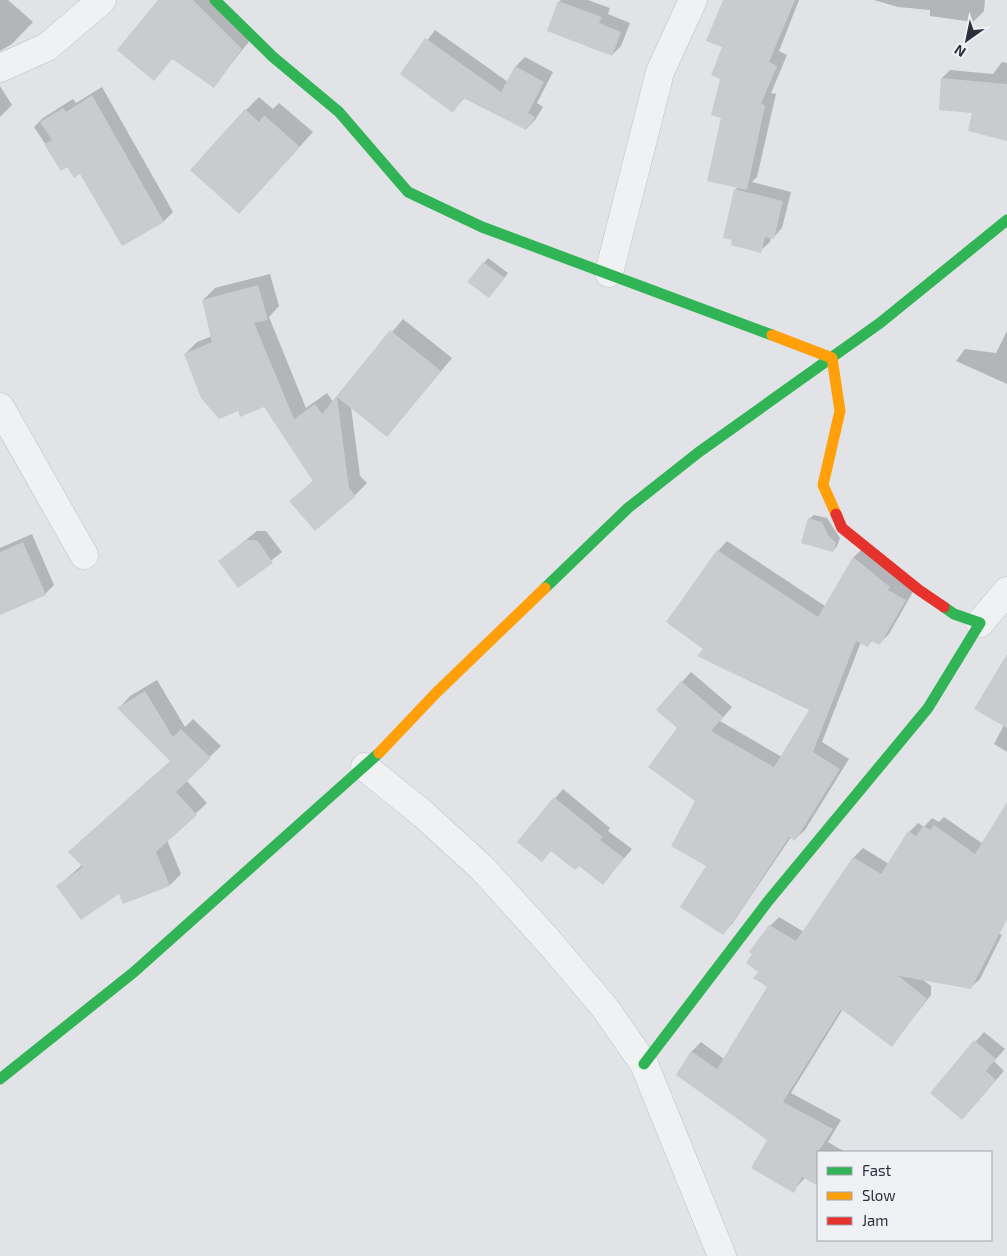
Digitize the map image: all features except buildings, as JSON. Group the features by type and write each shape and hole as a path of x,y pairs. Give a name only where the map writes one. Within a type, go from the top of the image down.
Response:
{"street":[{"path":"0,68 47,47 102,0"},
{"path":"215,0 273,58 339,112 408,192 482,227 832,358"},
{"path":"609,273 660,72 693,0"},
{"path":"0,1079 134,972 365,767 436,693 628,508 699,452 832,358 1007,220"},
{"path":"832,358 840,411 823,484 842,528 919,590 954,614 980,623"},
{"path":"0,407 84,555"},
{"path":"644,1064 769,900 928,708 980,623 1007,591"},
{"path":"365,767 423,814 482,869 550,943 605,1008 644,1064 722,1256"}],"traffic: fast":[{"path":"215,0 273,57 339,112 408,192 482,227 772,335"},
{"path":"545,588 628,508 699,452 880,323 1007,220"},
{"path":"644,1064 769,900 928,708 980,623 954,614 944,607"},
{"path":"0,1079 134,972 379,753"}],"traffic: slow":[{"path":"772,335 832,358 840,411 823,485 836,514"},
{"path":"379,753 436,693 545,588"}],"traffic: jam":[{"path":"836,514 842,528 919,590 944,607"}]}
